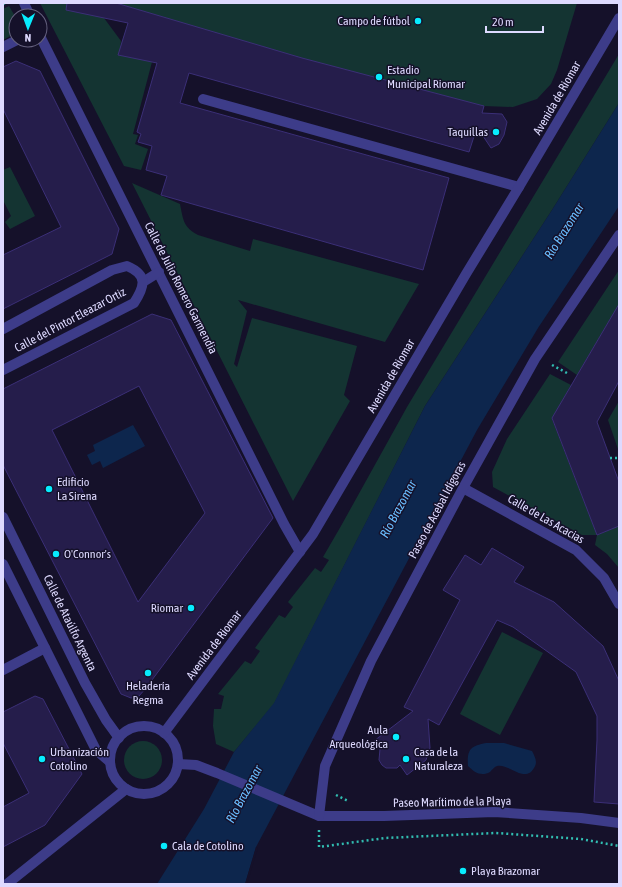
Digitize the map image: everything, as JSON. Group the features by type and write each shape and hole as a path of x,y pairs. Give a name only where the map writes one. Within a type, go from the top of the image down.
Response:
{"street":[{"name":"Avenida de Riomar","path":"164,733 313,534 619,18"},
{"name":"Calle de Julio Romero Garmendia","path":"46,48 284,524 300,552"},
{"path":"203,99 519,187"},
{"name":"Paseo de Acebal Idígoras","path":"319,816 325,766 370,664 463,488 535,359 619,235"},
{"name":"Calle del Pintor Eleazar Ortiz","path":"3,329 112,270 127,266 137,271 143,282 142,291 134,303 3,370"},
{"path":"143,282 158,272"},
{"name":"Calle de Las Acacias","path":"463,488 576,550 604,578 619,604"},
{"name":"Calle de Ataúlfo Argenta","path":"3,517 85,683 106,720 119,738"},
{"path":"3,564 96,750 110,762"},
{"path":"3,670 45,648"},
{"path":"136,728 155,728 164,733 172,742 177,752 178,764 172,780 159,791 148,794 136,793 126,789 115,777 110,762 114,745 119,738 136,728"},
{"name":"Paseo Marítimo de la Playa","path":"178,764 196,765 319,816 380,817 494,812 581,818 619,823"},
{"path":"7,884 126,789"}],"path":[{"path":"552,365 567,373"},
{"path":"610,458 619,458"},
{"path":"319,816 319,846 385,838 496,833 581,839 619,846"}],"green space":[{"name":"Estadio Municipal Riomar","path":"40,3 87,3 104,18 121,41 120,47 133,8 115,3 577,3 557,70 551,84 537,99 513,107 484,106 469,152 152,62 133,134 138,135 135,144 148,149 141,170 124,166 48,19 48,8 43,8"},
{"path":"9,6 10,8 8,8 8,37 3,40 3,9"},
{"path":"619,54 619,103 552,210 425,406 274,704 234,752 216,744 213,726 214,709 221,709 224,696 218,694 245,661 251,664 260,651 255,648 279,615 285,618 293,607 288,602 315,568 321,572 329,560 323,557 407,407"},
{"path":"10,167 35,216 10,229 5,222 11,216 3,200 3,170"},
{"path":"132,183 180,204 184,222 189,229 198,235 250,251 253,239 419,284 385,342 238,300 247,311 234,364 237,367 252,318 357,346 344,395 350,401 293,501"},
{"path":"619,270 619,304 577,375 558,362"},
{"path":"550,374 571,385 552,419 597,535 582,535 493,487 492,472 507,439"},
{"path":"619,401 619,452 608,420"},
{"path":"619,526 619,568 607,554 595,545 597,535"},
{"path":"502,632 543,653 500,735 460,714"},
{"path":"139,741 147,741 157,746 161,753 161,767 157,774 147,779 139,779 129,774 127,771 124,764 124,756 129,746 132,744"}],"water":[{"name":"Río Brazomar","path":"619,103 619,206 538,328 477,430 256,847 245,884 157,884 204,809 234,752 274,703 425,406 552,210"},
{"path":"133,425 145,446 103,468 100,461 92,465 87,455 95,451 93,445"},
{"path":"486,743 504,743 532,751 536,764 530,772 526,774 522,774 502,766 496,766 490,772 484,774 478,773 468,766 469,752 473,747"}],"pier":[{"path":"256,847 258,848 247,884 245,884"}],"building":[{"path":"67,3 116,3 302,58 484,106 482,113 502,114 507,122 504,135 499,144 491,148 477,127 469,152 189,73 180,103 449,178 423,270 161,195 167,176 146,170 152,146 138,142 141,134 137,132 157,63 118,55 128,23 66,10"},
{"path":"16,61 40,71 119,229 112,254 3,309 3,255 61,227 3,109 3,67"},
{"path":"619,304 619,381 597,422 619,482 619,526 597,535 552,418"},
{"name":"Edificio La Sirena","path":"152,314 171,320 273,518 139,696 131,698 121,694 3,465 3,389","holes":["139,386 205,513 138,602 52,430"]},
{"path":"492,548 524,567 514,582 554,602 603,646 619,681 619,804 594,802 597,716 576,672 513,627 497,620 439,725 428,719 430,748 426,760 407,775 400,765 397,768 386,768 379,760 380,749 374,741 413,711 404,707 460,600 443,590 465,555 481,565"},
{"name":"Urbanización Cotolino","path":"35,696 43,699 82,774 45,825 3,847 3,807 29,793 3,743 3,712"}],"place":[{"name":"Campo de fútbol","path":"418,21"},
{"name":"Estadio Municipal Riomar","path":"379,77"},
{"name":"Taquillas","path":"496,132"},
{"name":"Edificio La Sirena","path":"49,489"},
{"name":"O'Connor's","path":"56,554"},
{"name":"Riomar","path":"191,608"},
{"name":"Heladería Regma","path":"148,673"},
{"name":"Aula Arqueológica","path":"396,737"},
{"name":"Urbanización Cotolino","path":"42,759"},
{"name":"Casa de la Naturaleza","path":"406,759"},
{"name":"Cala de Cotolino","path":"164,846"},
{"name":"Playa Brazomar","path":"463,871"}]}
